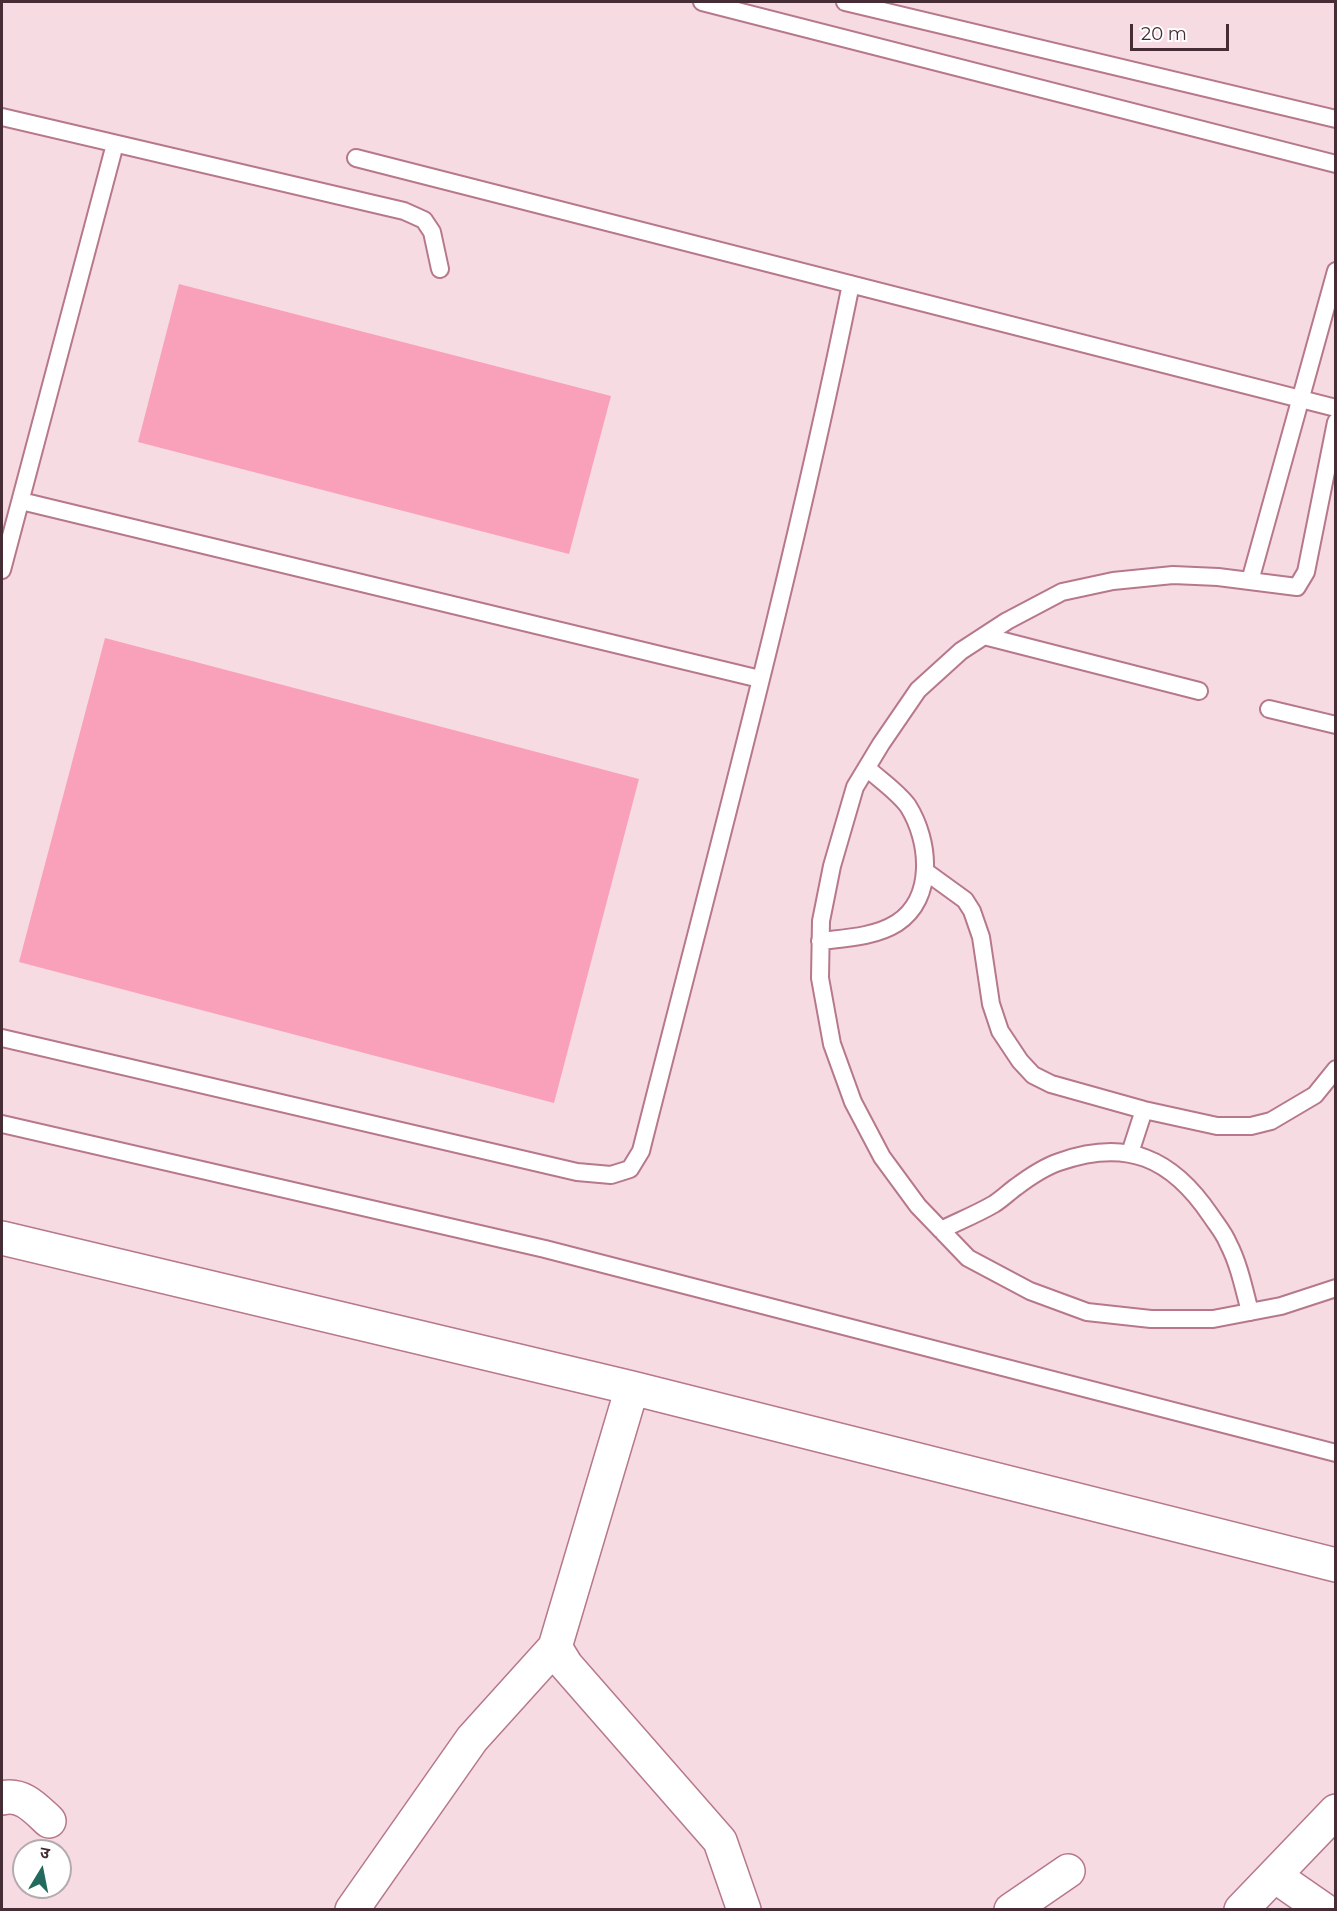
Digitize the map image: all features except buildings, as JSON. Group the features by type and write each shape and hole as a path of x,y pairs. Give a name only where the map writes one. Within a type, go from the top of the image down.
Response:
{"street":[{"path":"2,1238 632,1388 1335,1565"},
{"path":"352,1910 472,1739 492,1714 555,1647 632,1388"},
{"path":"555,1647 566,1665 720,1841 744,1910"},
{"path":"2,1798 11,1796 28,1801 49,1821"},
{"path":"1240,1910 1335,1811"},
{"path":"1011,1910 1068,1871"},
{"path":"1275,1875 1324,1910"}],"lane":[{"path":"702,2 1335,164"},
{"path":"846,2 1335,119"},
{"path":"2,117 404,211 424,220 432,232 440,269"},
{"path":"2,570 115,144"},
{"path":"356,158 1335,408"},
{"path":"1250,580 1335,271"},
{"path":"2,1038 578,1172 611,1175 630,1169 641,1151 760,679 830,390 851,284"},
{"path":"1335,422 1309,559 1303,579 1297,587 1250,580 1173,575 1062,592 1007,621 961,651 918,690 855,787 832,866 821,921 820,941 820,978 832,1044 853,1101 882,1157 918,1206 968,1258 1030,1291 1087,1312 1151,1319 1213,1319 1281,1306 1335,1288"},
{"path":"21,501 760,679"},
{"path":"984,636 1199,691"},
{"path":"1269,708 1335,725"},
{"path":"820,941 862,936 895,924 911,911 920,896 925,871 923,844 907,805 867,768"},
{"path":"925,871 965,900 972,911 981,938 991,1004 1000,1031 1020,1061 1033,1075 1051,1084 1144,1110 1217,1126 1251,1126 1271,1120 1315,1095 1335,1069"},
{"path":"1131,1153 1144,1110"},
{"path":"2,1124 545,1249 1335,1453"},
{"path":"941,1230 996,1203 1017,1186 1058,1162 1108,1151 1131,1153 1156,1162 1170,1171 1188,1186 1207,1210 1228,1242 1240,1274 1250,1312"}]}
